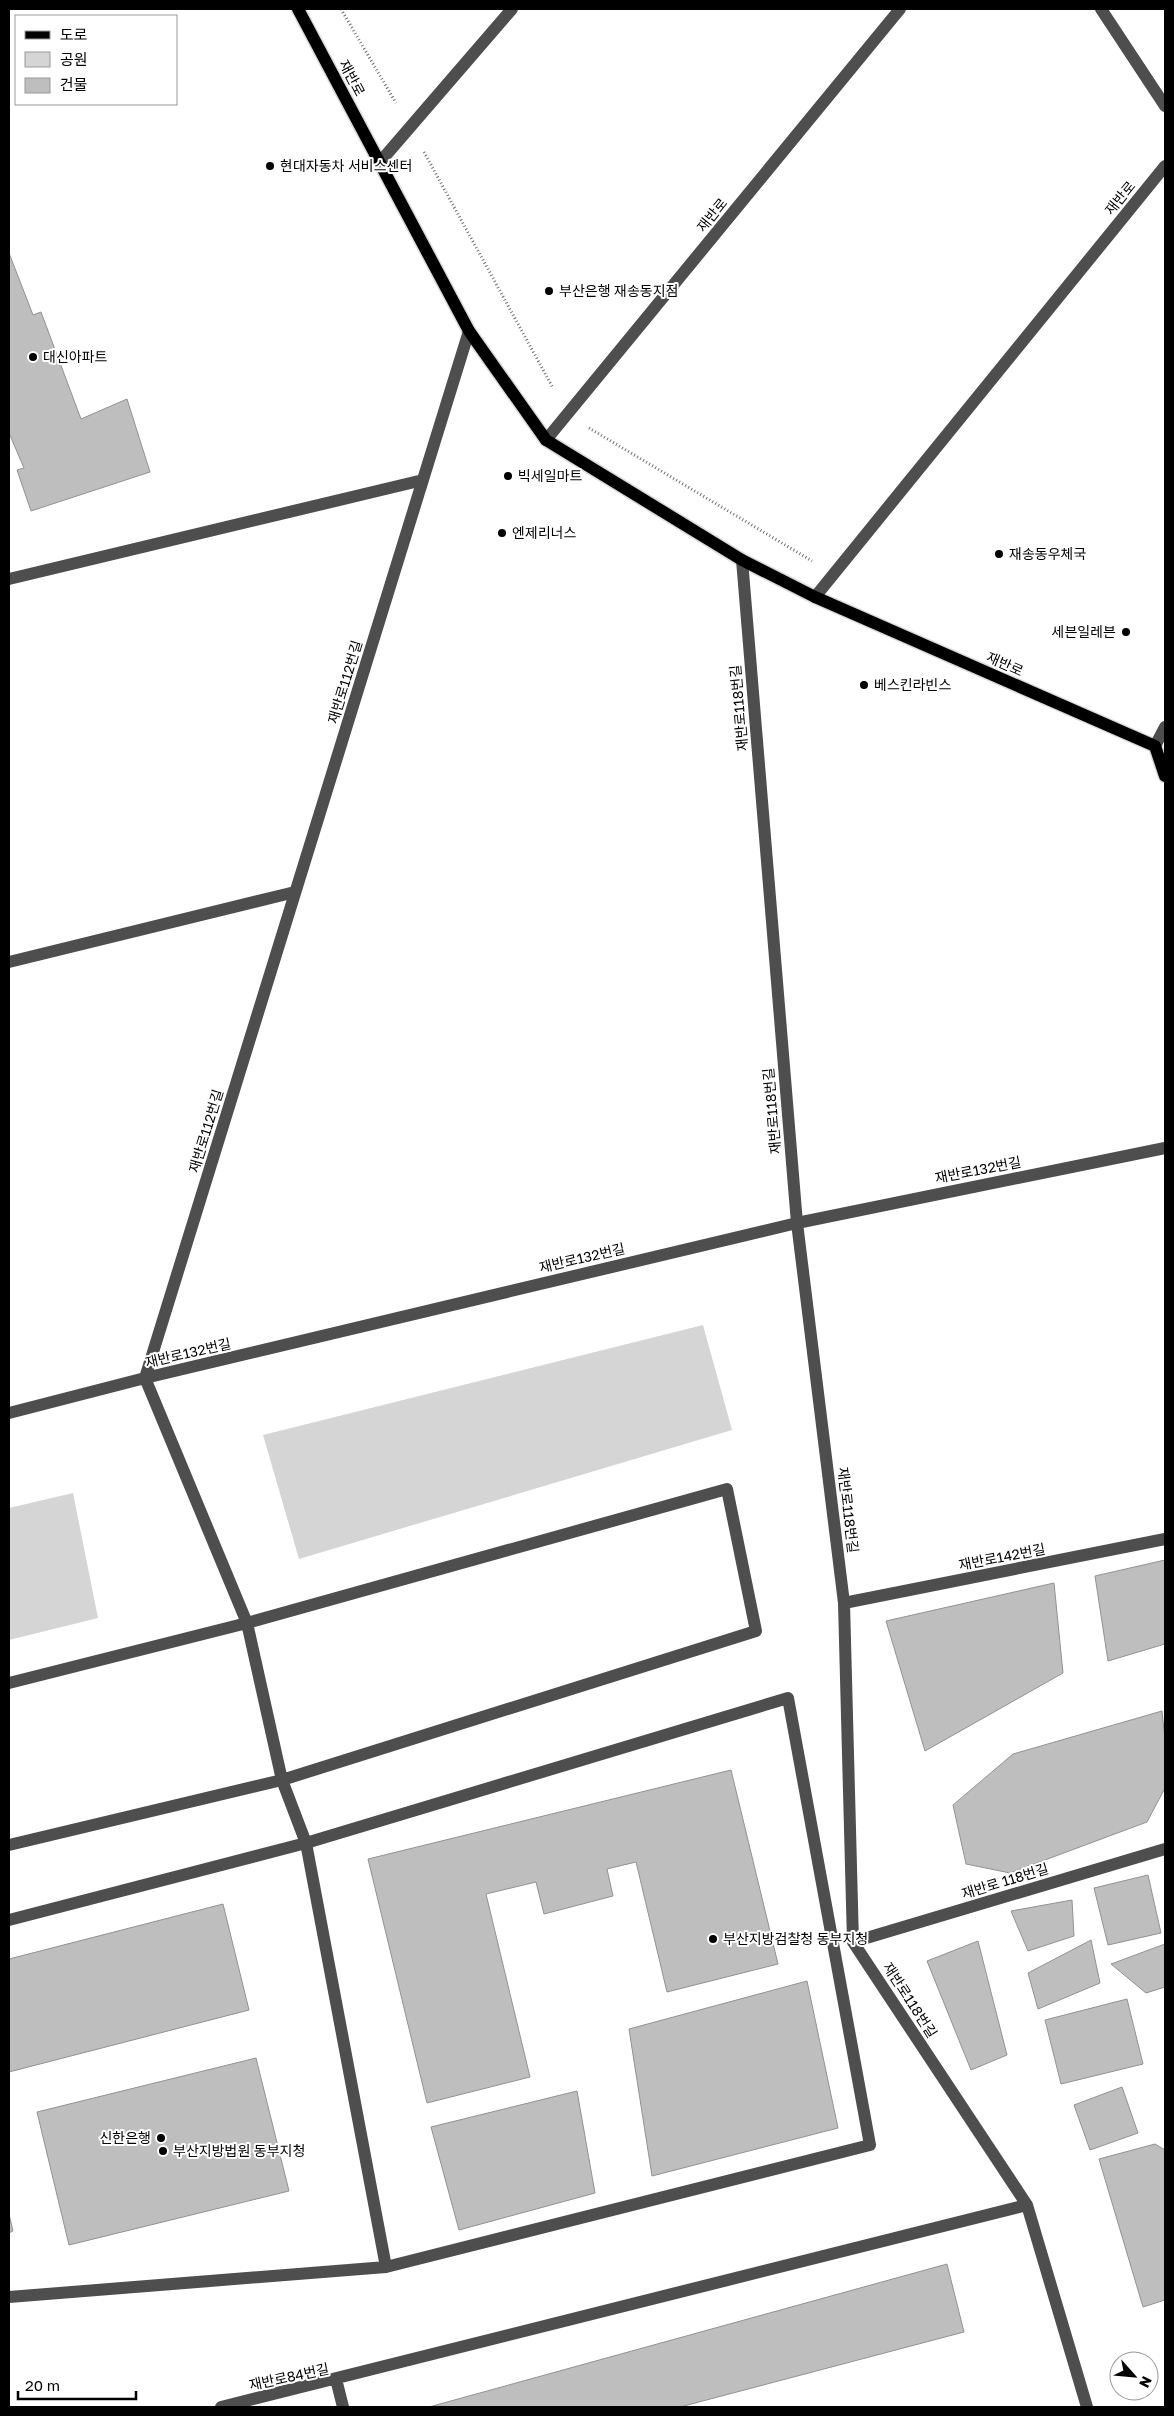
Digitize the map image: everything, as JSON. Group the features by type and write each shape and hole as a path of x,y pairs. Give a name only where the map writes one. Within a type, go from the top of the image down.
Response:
{"main road":[{"name":"재반로","path":"298,9 469,331 546,440 742,560 815,597 1155,746"},
{"path":"1155,746 1165,776"}],"street":[{"path":"380,162 512,9"},
{"name":"재반로","path":"546,440 900,9"},
{"path":"1102,9 1165,106"},
{"name":"재반로","path":"815,597 1165,166"},
{"name":"재반로112번길","path":"145,1378 469,331"},
{"path":"9,580 423,480"},
{"name":"재반로118번길","path":"742,560 796,1223 844,1603 853,1942 1027,2205 1088,2407"},
{"path":"1155,746 1165,727"},
{"path":"9,962 295,892"},
{"name":"재반로132번길","path":"9,1413 145,1378 796,1223 1165,1148"},
{"path":"145,1378 247,1622 282,1780 306,1843 386,2267"},
{"path":"9,1683 247,1622 727,1488 756,1631 282,1780 9,1845"},
{"name":"재반로142번길","path":"844,1603 1165,1540"},
{"path":"9,1920 306,1843 788,1698 870,2145 386,2267 9,2297"},
{"name":"재반로 118번길","path":"853,1942 1165,1849"},
{"path":"336,2379 1027,2205"},
{"name":"재반로84번길","path":"221,2407 336,2379 343,2407"}],"path":[{"path":"341,9 410,127 567,415 834,574"}],"green space":[{"path":"703,1325 732,1430 299,1559 263,1435"},
{"path":"73,1493 98,1618 9,1640 9,1508"}],"building":[{"name":"대신아파트","path":"9,253 33,315 41,312 81,419 127,399 150,472 31,511 17,470 24,468 9,433"},
{"path":"1165,1560 1165,1644 1108,1661 1095,1576"},
{"path":"1054,1583 1063,1673 925,1751 886,1621"},
{"path":"1162,1711 1165,1740 1165,1788 1147,1822 1010,1873 966,1864 953,1805 1013,1754"},
{"name":"부산지방검찰청 동부지청","path":"731,1770 778,1964 667,1992 636,1862 607,1869 613,1896 544,1914 536,1882 486,1894 530,2077 427,2103 368,1859"},
{"path":"1148,1875 1161,1933 1108,1945 1094,1888"},
{"path":"1072,1900 1074,1936 1028,1951 1011,1911"},
{"path":"223,1904 249,2010 9,2072 9,1959"},
{"path":"1091,1940 1100,1983 1038,2009 1028,1973"},
{"path":"978,1941 1007,2055 971,2070 927,1961"},
{"path":"1165,1944 1165,1987 1146,1993 1111,1964"},
{"name":"부산지방검찰청 동부지청","path":"807,1981 838,2128 652,2176 629,2029"},
{"path":"1127,1999 1143,2064 1061,2084 1045,2020"},
{"name":"부산지방법원 동부지청","path":"256,2058 289,2191 69,2245 37,2112"},
{"path":"1122,2087 1138,2133 1090,2150 1074,2105"},
{"path":"577,2091 595,2193 459,2230 431,2127"},
{"path":"1155,2144 1165,2150 1165,2300 1143,2307 1099,2159"},
{"path":"9,2214 13,2231 9,2233"},
{"path":"947,2264 964,2332 680,2407 429,2407"}],"place":[{"name":"현대자동차 서비스센터","path":"270,166"},
{"name":"부산은행 재송동지점","path":"549,291"},
{"name":"대신아파트","path":"33,357"},
{"name":"빅세일마트","path":"508,476"},
{"name":"엔제리너스","path":"502,533"},
{"name":"재송동우체국","path":"999,554"},
{"name":"세븐일레븐","path":"1126,632"},
{"name":"베스킨라빈스","path":"864,685"},
{"name":"부산지방검찰청 동부지청","path":"713,1939"},
{"name":"신한은행","path":"161,2138"},
{"name":"부산지방법원 동부지청","path":"163,2151"}]}
